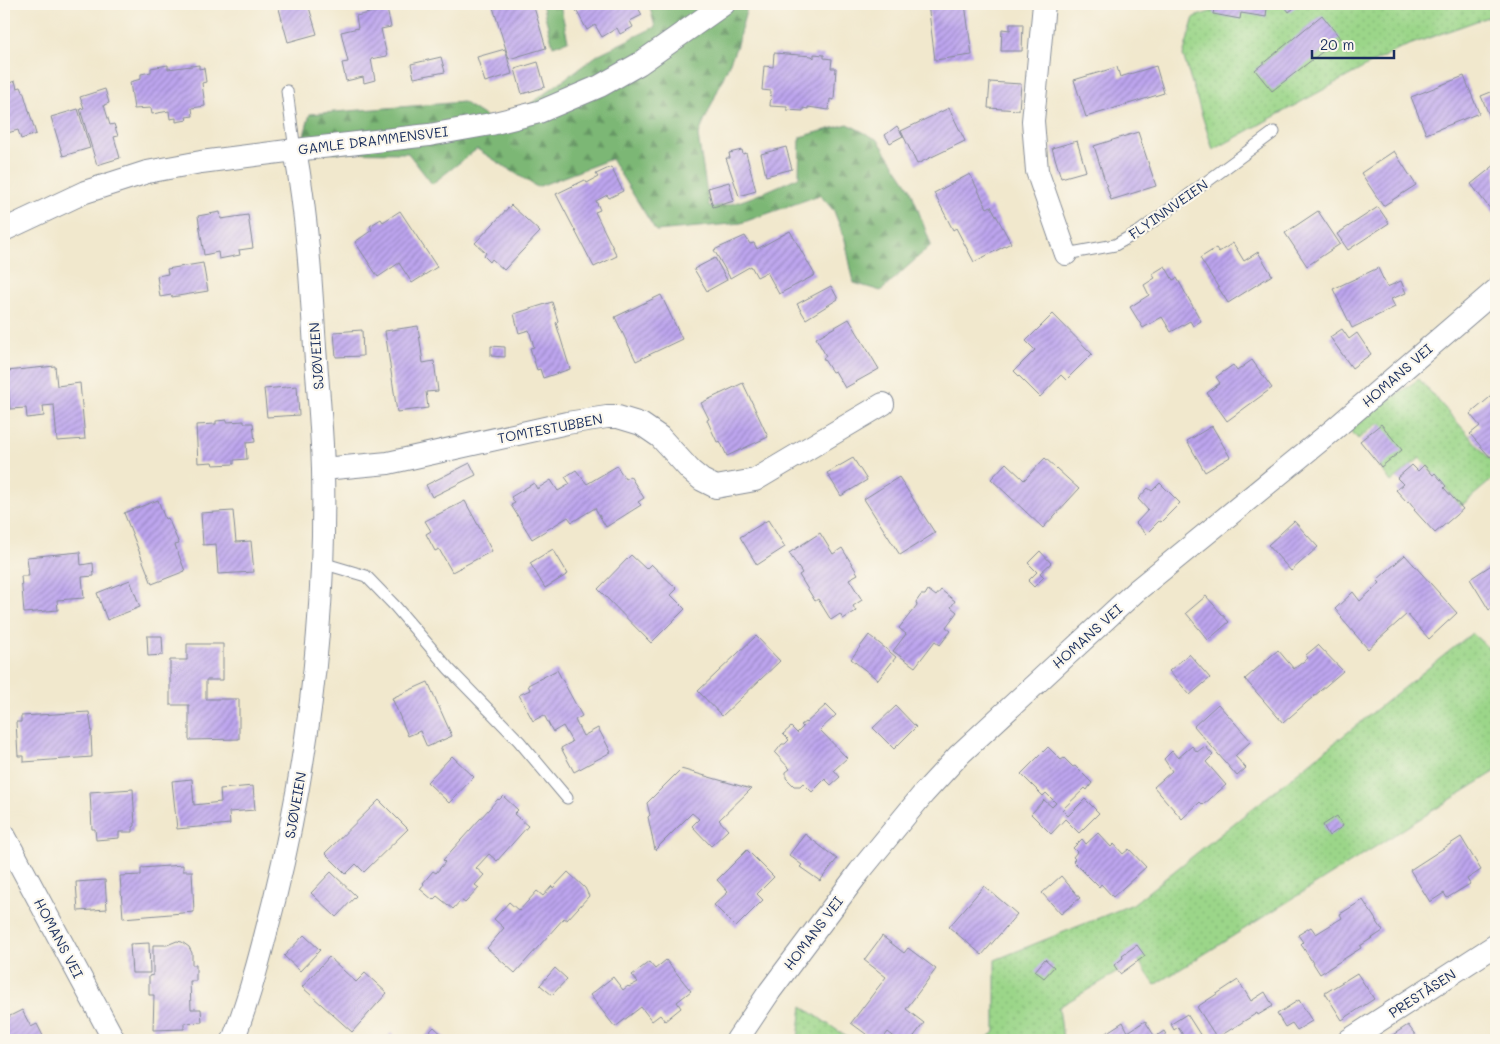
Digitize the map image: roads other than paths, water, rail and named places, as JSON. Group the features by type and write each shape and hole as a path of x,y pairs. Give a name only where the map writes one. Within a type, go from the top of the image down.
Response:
{"street":[{"name":"GAMLE DRAMMENSVEI","path":"4,230 85,192 147,172 201,162 295,150 429,136 491,124 538,112 600,86 639,64 724,4"},
{"name":"FLYINNVEIEN","path":"1044,4 1033,121 1037,171 1066,254"},
{"name":"SJØVEIEN","path":"233,1040 255,973 290,833 306,743 316,665 322,563 323,469 311,288 301,180 295,150"},
{"name":"HOMANS VEI","path":"737,1040 770,991 860,871 924,793 959,755 1136,591 1332,431 1496,290"},
{"name":"TOMTESTUBBEN","path":"323,469 388,463 567,422 618,417 641,424 660,438 691,471 702,480 716,487 755,480 883,404"},
{"name":"HOMANS VEI","path":"4,836 114,1040"},
{"name":"PRESTÅSEN","path":"1348,1040 1496,945"}],"lane":[{"path":"287,91 295,150"},
{"name":"FLYINNVEIEN","path":"1066,254 1115,245 1140,231 1274,132"},
{"path":"322,563 366,576 395,606 449,669 519,741 567,798"}]}
